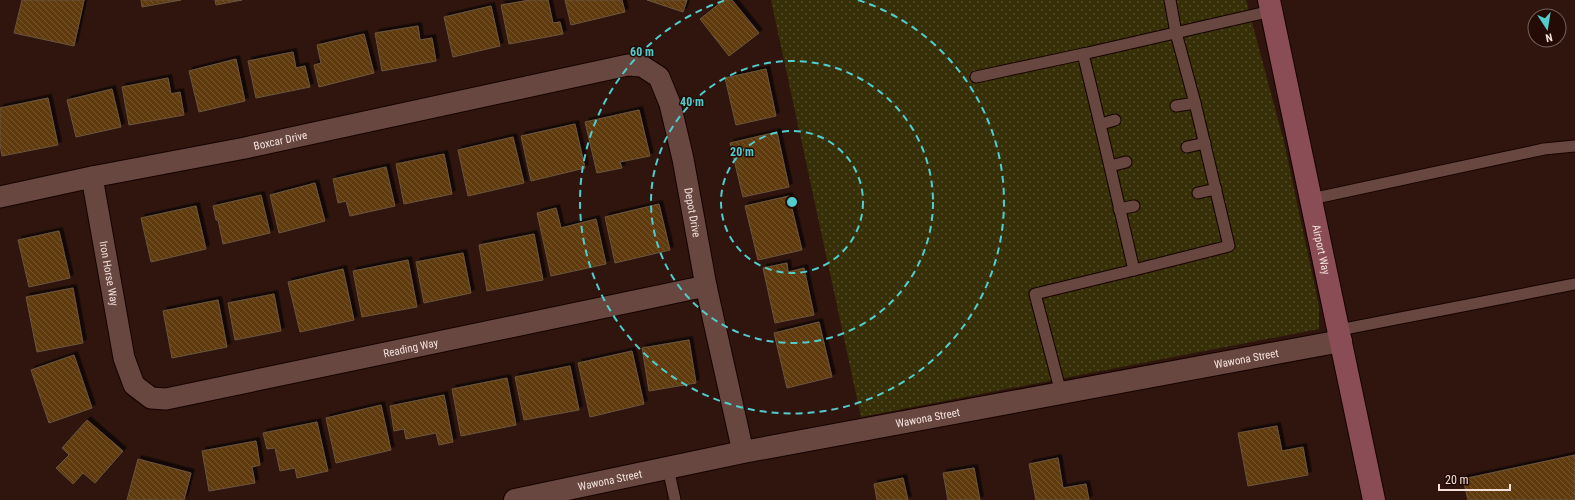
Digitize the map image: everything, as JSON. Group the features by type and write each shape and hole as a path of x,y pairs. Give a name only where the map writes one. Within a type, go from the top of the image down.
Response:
{"main road":[{"name":"Airport Way","path":"1270,5 1374,500"}],"street":[{"name":"Depot Drive","path":"559,80 628,65 642,66 659,77 670,104 683,159 706,286 743,452"},
{"name":"Boxcar Drive","path":"0,198 92,177 245,148 559,80"},
{"name":"Iron Horse Way","path":"92,177 124,358 128,370"},
{"name":"Reading Way","path":"128,370 134,385 145,394 151,398 166,399 706,286"},
{"name":"Wawona Street","path":"515,500 570,494 668,468 743,452 1061,393 1340,335"}],"lane":[{"path":"1061,393 1035,294 1229,246 1205,143 1176,33 1170,0"},
{"path":"976,77 1176,33 1270,5"},
{"path":"1083,54 1101,124 1134,270"},
{"path":"1176,106 1195,103"},
{"path":"1101,124 1115,120"},
{"path":"1187,147 1205,143"},
{"path":"1311,199 1544,149 1575,146"},
{"path":"1110,166 1126,162"},
{"path":"1198,193 1216,189"},
{"path":"1119,209 1134,206"},
{"path":"1340,335 1575,284"},
{"path":"668,468 675,500"}],"shaded area":[{"path":"771,0 1246,0 1284,142 1319,306 1319,329 861,417"}],"building":[{"path":"22,0 84,0 74,46 14,33"},
{"path":"141,0 181,0 142,7"},
{"path":"215,0 242,0 216,5"},
{"path":"530,0 548,0 553,23 560,22 563,34 509,44 501,5"},
{"path":"565,0 622,0 625,12 571,25"},
{"path":"647,0 687,0 683,12"},
{"path":"724,0 732,0 759,33 729,56 700,19"},
{"path":"491,6 500,46 453,57 444,17"},
{"path":"418,26 420,40 432,38 436,61 382,71 375,33"},
{"path":"364,34 374,73 319,87 314,65 321,63 317,45"},
{"path":"293,52 296,68 305,66 310,87 256,98 248,61"},
{"path":"236,59 245,101 199,112 189,71"},
{"path":"766,69 776,116 736,125 725,78"},
{"path":"168,78 171,94 180,92 184,115 129,125 122,87"},
{"path":"112,89 121,127 76,137 67,100"},
{"path":"48,98 58,145 2,156 0,145 0,108"},
{"path":"639,110 650,156 620,162 622,168 597,173 585,122"},
{"path":"575,124 585,168 531,181 521,136"},
{"path":"777,132 789,187 743,197 730,143"},
{"path":"513,137 524,183 468,196 458,150"},
{"path":"444,154 452,194 404,204 396,164"},
{"path":"386,167 395,206 350,216 346,201 338,203 333,179"},
{"path":"315,183 325,221 279,233 270,195"},
{"path":"261,195 270,233 223,244 218,220 216,220 213,206"},
{"path":"789,196 802,250 758,260 745,206"},
{"path":"659,204 670,250 615,263 605,217"},
{"path":"196,206 206,249 151,262 141,218"},
{"path":"556,208 561,228 596,219 606,264 551,276 537,213"},
{"path":"59,231 70,278 29,287 18,240"},
{"path":"534,234 543,280 487,291 479,245"},
{"path":"463,253 471,293 424,303 416,262"},
{"path":"408,260 417,307 362,317 353,271"},
{"path":"787,263 788,272 804,268 814,315 775,323 763,268"},
{"path":"343,269 354,320 300,332 288,282"},
{"path":"73,288 83,343 37,352 26,297"},
{"path":"274,294 281,331 235,340 228,303"},
{"path":"218,300 227,347 172,358 163,311"},
{"path":"819,322 832,377 787,388 774,333"},
{"path":"689,340 696,383 649,391 642,348"},
{"path":"632,351 644,404 590,417 578,363"},
{"path":"74,355 92,408 49,423 31,370"},
{"path":"570,366 579,410 524,420 515,377"},
{"path":"507,378 516,425 461,436 452,389"},
{"path":"444,395 453,442 439,445 436,433 406,439 404,429 394,431 390,406"},
{"path":"381,405 391,450 336,463 326,418"},
{"path":"87,420 123,451 95,483 83,473 73,484 56,468 69,455 62,448"},
{"path":"317,422 328,471 297,478 295,468 280,471 275,448 267,449 263,433"},
{"path":"1277,426 1282,451 1303,447 1308,475 1248,486 1238,433"},
{"path":"256,441 260,465 252,467 255,483 209,491 202,451"},
{"path":"1575,455 1575,500 1468,500 1463,479"},
{"path":"1058,458 1063,488 1086,484 1089,500 1036,500 1029,464"},
{"path":"138,459 191,473 184,500 127,500"},
{"path":"974,468 980,500 948,500 943,473"},
{"path":"903,478 908,500 877,500 874,484"}]}
